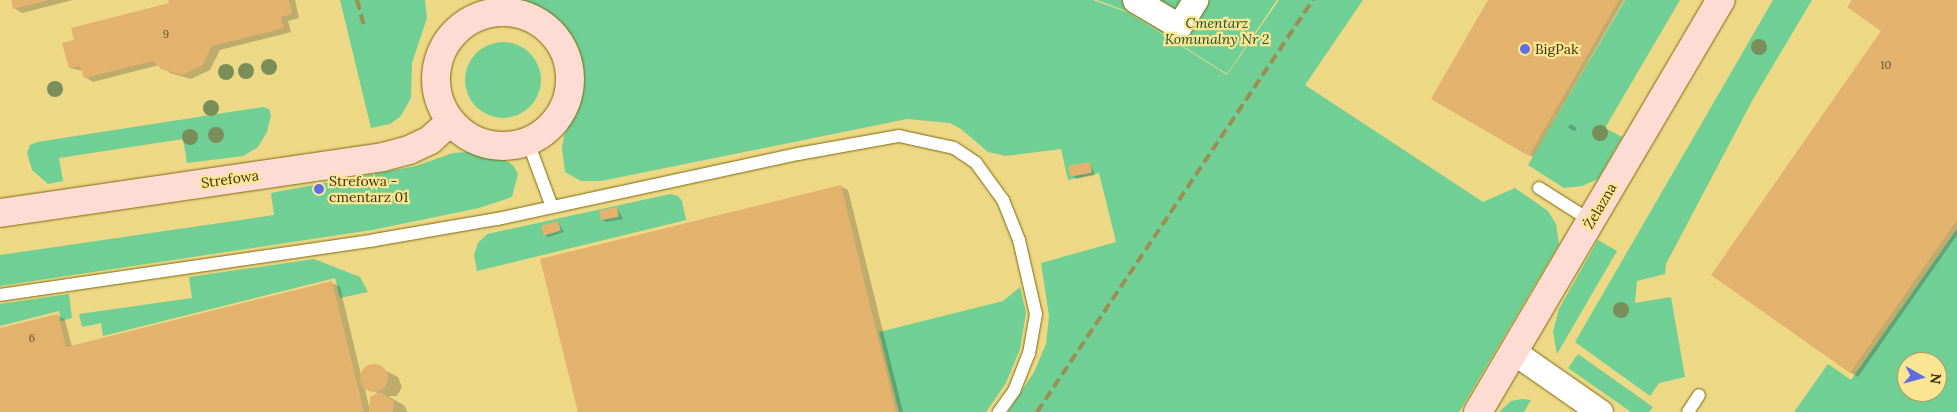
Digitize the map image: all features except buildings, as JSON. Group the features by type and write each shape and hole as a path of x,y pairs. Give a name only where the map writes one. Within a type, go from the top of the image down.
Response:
{"street":[{"path":"1135,0 1179,26 1195,0"},
{"name":"Żelazna","path":"1478,412 1721,0"},
{"path":"471,9 492,12 516,12 537,21 556,36 567,57 570,80 566,103 554,124 528,142 514,146 490,146 468,138 450,122 439,102 435,78 439,55 451,35 471,9"},
{"name":"Strefowa","path":"0,213 383,157 409,150 430,140 450,122"},
{"path":"1514,352 1600,412"}],"lane":[{"path":"0,294 376,240 552,207 798,154 899,136 954,148 976,163 1003,200 1019,240 1036,314 1029,353 1014,391 999,412"},
{"path":"528,142 552,207"},
{"path":"1539,188 1591,221"},
{"path":"1688,412 1699,395"}],"green space":[{"path":"340,0 425,0 427,18 412,63 411,98 401,116 390,124 371,128"},
{"path":"513,0 1093,0 1129,13 1227,75 1279,0 1363,0 1305,85 1483,202 1515,188 1548,211 1556,224 1559,244 1459,412 1008,412 1034,372 1046,344 1049,316 1041,263 1116,242 1099,173 1068,180 1061,149 1006,156 988,152 961,129 950,123 907,119 601,181 581,181 565,172 562,149 564,135 581,103 583,76 580,61 563,29 548,16"},
{"name":"Cmentarz Komunalny Nr 2","path":"1097,0 1277,0 1227,74 1129,12"},
{"path":"1625,0 1680,0 1605,128 1622,137 1598,179 1582,186 1564,188 1528,165"},
{"path":"1773,0 1812,0 1752,101 1666,264 1665,274 1637,281 1635,303 1671,297 1685,377 1659,383 1650,396 1575,342"},
{"path":"503,42 517,45 530,53 538,66 541,80 538,94 530,107 517,115 503,118 489,115 476,107 468,94 465,80 468,66 476,53 489,45"},
{"path":"263,107 269,109 271,115 267,132 258,147 243,156 187,163 183,139 59,158 63,181 48,184 32,170 27,153 30,145 37,142"},
{"path":"468,152 503,159 513,165 518,174 512,197 479,208 372,230 0,286 0,255 274,215 271,193 416,166 453,153"},
{"path":"670,194 678,196 682,201 686,220 477,271 474,255 478,243 487,234"},
{"path":"1957,229 1957,412 1794,412 1828,364 1851,380"},
{"path":"1598,240 1617,251 1557,354 1553,332 1559,309"},
{"path":"314,259 360,277 368,292 340,298 335,278 103,336 101,323 82,327 79,314 192,298 189,277"},
{"path":"1020,287 1026,313 1020,349 1006,383 986,412 899,412 879,332 1003,301"},
{"path":"69,294 72,318 61,321 59,311 0,326 0,304"},
{"path":"1578,354 1653,407 1649,412 1631,412 1568,368"},
{"path":"1531,400 1524,412 1499,412 1511,401"}],"railway":[{"path":"357,0 364,27"},
{"path":"1037,412 1313,0"}],"place":[{"name":"BigPak","path":"1525,49"},
{"name":"Strefowa - cmentarz 01","path":"319,189"}]}
